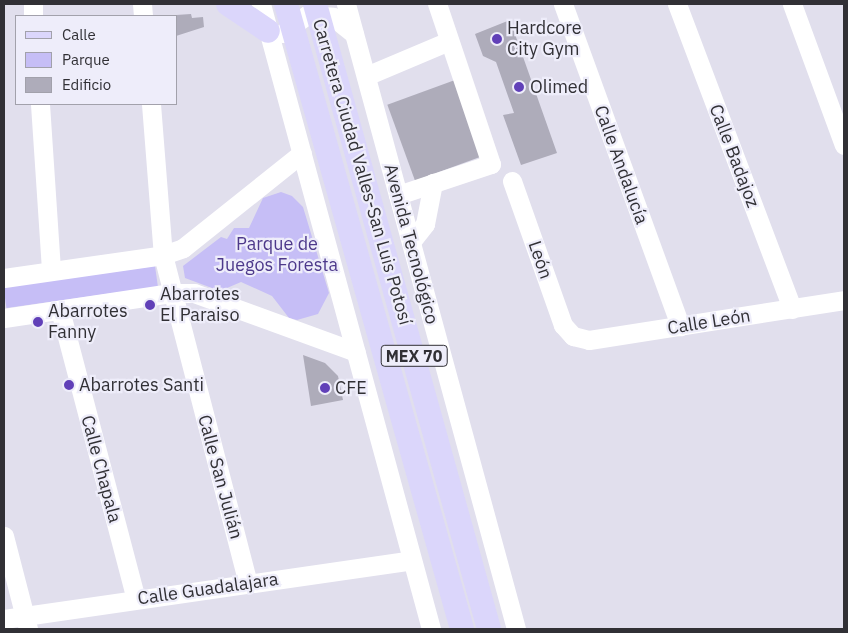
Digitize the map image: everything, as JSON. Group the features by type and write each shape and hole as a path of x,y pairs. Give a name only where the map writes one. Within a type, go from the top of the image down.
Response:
{"main road":[{"path":"228,4 268,30"},
{"name":"MEX 70","path":"286,4 462,629"},
{"name":"Carretera Ciudad Valles-San Luis Potosí","path":"315,4 489,629"}],"street":[{"path":"261,4 431,629"},
{"name":"Avenida Tecnológico","path":"346,4 516,629"},
{"path":"398,195 491,164 437,4"},
{"name":"Calle Andalucía","path":"563,4 680,326"},
{"name":"Calle Badajoz","path":"677,4 792,309"},
{"path":"792,4 844,145"},
{"path":"275,55 284,30 307,15 333,17 354,34"},
{"path":"366,76 449,41"},
{"path":"40,105 52,271"},
{"name":"Calle San Julián","path":"150,105 163,255 171,293 248,584"},
{"path":"4,278 163,255 183,248 302,153"},
{"name":"León","path":"512,181 570,342"},
{"path":"411,242 425,224 434,183"},
{"path":"4,318 171,293 194,293 356,352"},
{"name":"Calle León","path":"570,342 844,300"},
{"name":"Calle Chapala","path":"60,310 136,599"},
{"path":"4,536 26,622"},
{"name":"Calle Guadalajara","path":"4,619 26,622 136,599 412,560"}],"green space":[{"name":"Parque de Juegos Foresta","path":"281,192 292,196 303,207 329,293 318,314 297,320 289,318 272,296 241,282 220,291 185,278 183,266 221,237 227,239 234,228 249,228 263,198"},
{"path":"155,266 158,287 6,308 4,287"}],"building":[{"path":"191,14 192,18 203,17 204,27 178,35 178,15 176,15"},
{"name":"Olimed","path":"510,20 557,153 521,165 503,115 514,113 496,62 483,56 475,34"},
{"path":"455,80 483,156 415,181 387,105"},
{"name":"CFE","path":"303,355 325,363 338,376 343,400 311,406"}],"place":[{"name":"Hardcore City Gym","path":"497,39"},
{"name":"Olimed","path":"519,87"},
{"name":"Abarrotes El Paraiso","path":"150,305"},
{"name":"Abarrotes Fanny","path":"38,322"},
{"name":"Abarrotes Santi","path":"69,385"},
{"name":"CFE","path":"325,388"}]}
